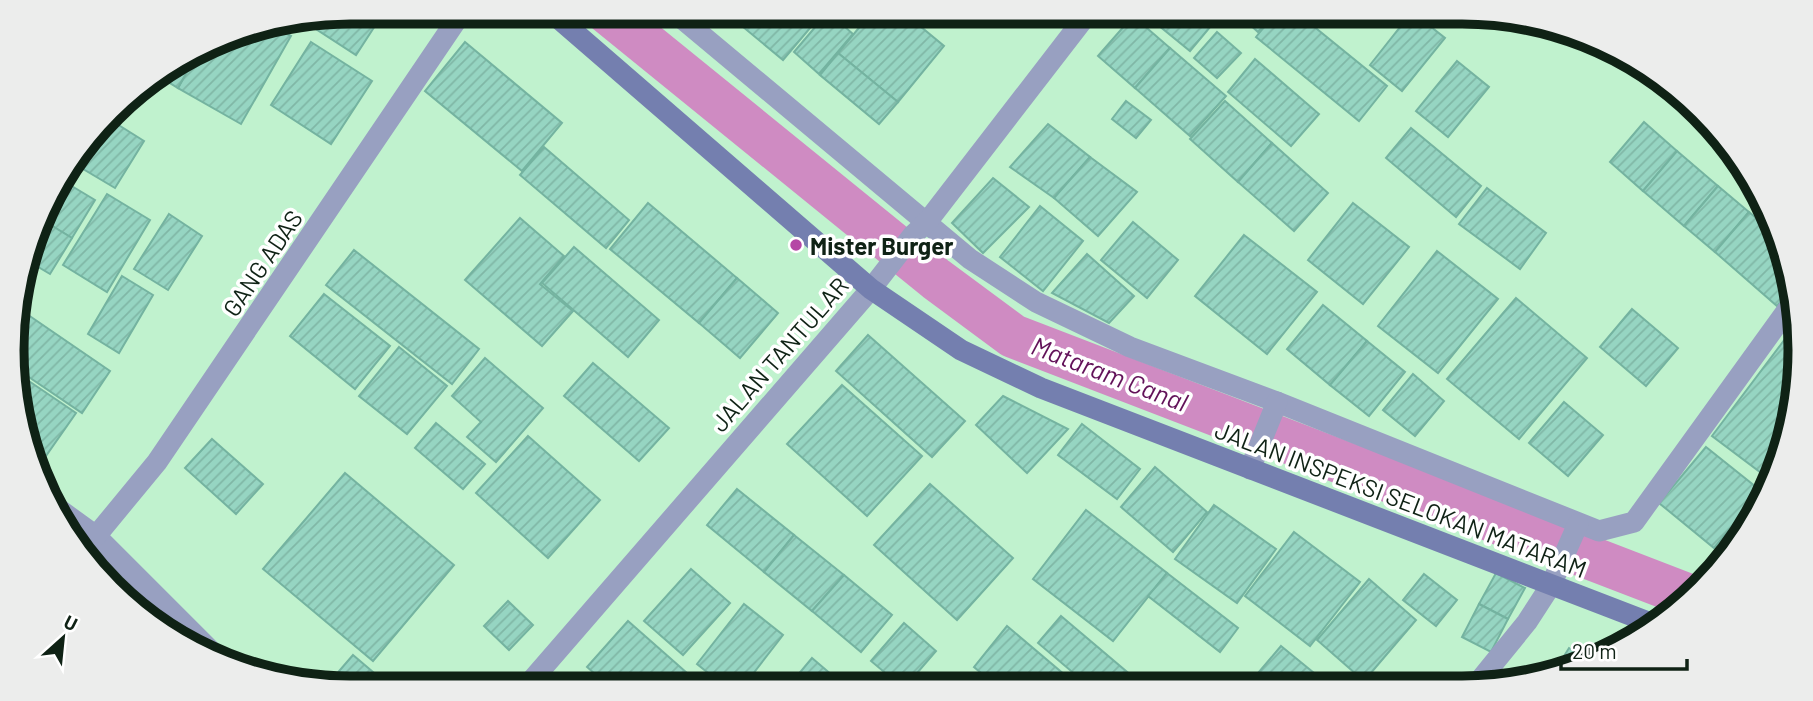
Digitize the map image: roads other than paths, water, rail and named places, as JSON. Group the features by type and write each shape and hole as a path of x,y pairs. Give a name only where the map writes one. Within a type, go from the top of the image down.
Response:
{"main road":[{"name":"JALAN INSPEKSI SELOKAN MATARAM","path":"566,24 961,350 1041,388 1645,621"}],"street":[{"name":"GANG ADAS","path":"96,536 157,462 454,24"},
{"path":"688,24 920,228 1036,302 1130,347 1277,402 1576,528 1599,531 1634,522 1786,311"},
{"name":"JALAN TANTULAR","path":"535,676 877,281 1080,24"},
{"path":"1250,469 1277,402"},
{"path":"71,518 96,536 200,640"},
{"path":"1483,676 1527,622 1551,585 1576,528"}],"waterway":[{"name":"Mataram Canal","path":"622,24 936,279 1013,336 1681,593"}],"place":[{"name":"Mister Burger","path":"796,245"}]}
